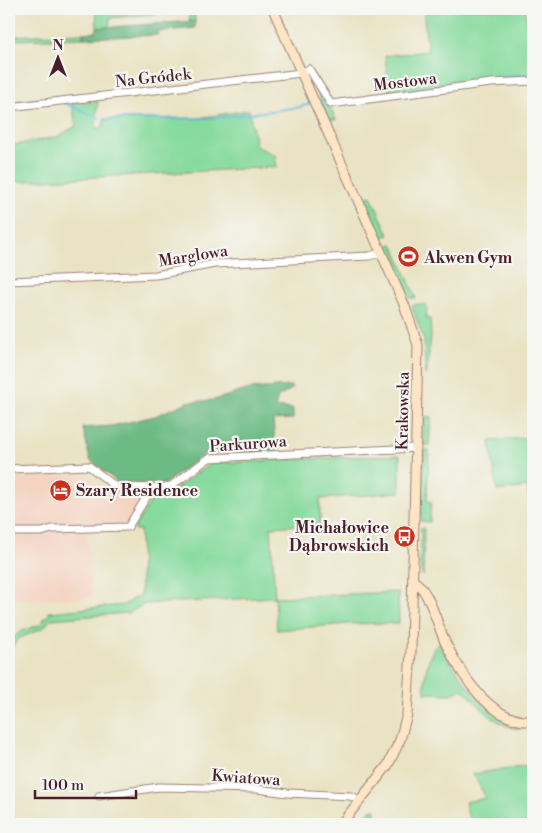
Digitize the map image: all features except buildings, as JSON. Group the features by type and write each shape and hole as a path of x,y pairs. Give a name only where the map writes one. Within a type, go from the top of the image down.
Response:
{"main road":[{"name":"Krakowska","path":"272,9 412,323 418,345 413,581 409,696 405,723 398,746 388,765 341,824"},
{"path":"413,581 423,587 446,643 470,681 486,700 509,717 533,721"}],"street":[{"name":"Mostowa","path":"301,73 309,69 331,104 491,83 533,81"},
{"name":"Na Gródek","path":"9,107 301,73"},
{"name":"Marglowa","path":"9,281 156,275 215,264 369,256 381,253"},
{"name":"Parkurowa","path":"9,469 89,466 112,486 152,488 171,486 209,458 416,448"},
{"path":"14,532 42,532 52,529 128,528 152,488"},
{"name":"Kwiatowa","path":"100,796 159,787 258,789 288,793 351,796 361,801"}],"shaded area":[{"path":"85,473 100,486 105,485 112,490 143,490 145,495 125,525 87,526 92,598 9,600 9,477"}],"green space":[{"path":"96,9 194,9 195,21 190,22 188,11 110,18 109,27 97,28"},
{"path":"423,9 525,9 533,60 533,78 493,80 390,95 385,56 428,51"},
{"path":"195,21 195,28 158,32 158,35 83,38 83,33 96,32 97,28"},
{"path":"83,33 83,38 9,40 9,36"},
{"path":"308,71 323,93 336,120 329,120"},
{"path":"98,101 95,128 103,128 104,119 198,118 249,110 256,146 275,155 277,167 9,182 9,146 57,137 76,126 72,103"},
{"path":"371,196 389,235 382,237 365,198"},
{"path":"393,244 416,298 410,298 407,295 386,248 386,246"},
{"path":"417,304 427,305 426,319 430,319 431,336 425,375 424,340 412,306"},
{"path":"291,386 292,389 278,397 275,407 293,409 293,419 273,420 276,451 204,454 164,484 119,483 90,460 83,428 112,426 155,416 188,402 214,400 250,389"},
{"path":"424,416 431,417 429,445 423,445"},
{"path":"533,437 533,516 531,516 527,487 497,491 490,441"},
{"path":"424,450 429,450 427,501 431,502 430,522 421,521"},
{"path":"400,455 400,492 320,499 320,524 271,527 275,597 145,604 128,613 51,619 43,628 18,639 9,651 15,636 42,624 44,618 49,616 49,612 123,605 141,594 140,530 135,530 135,526 154,496 171,492 211,463"},
{"path":"421,528 424,528 423,576 420,565"},
{"path":"398,592 399,623 348,624 277,630 275,597"},
{"path":"439,642 473,692 495,712 522,726 521,729 512,728 496,720 463,689 451,694 425,693 427,666"},
{"path":"533,764 531,815 533,824 470,824 465,802 486,798 473,774"},
{"path":"372,809 376,809 376,818 369,824 356,824"}],"waterway":[{"path":"470,82 515,75 531,76"},
{"path":"9,103 58,97"},
{"path":"317,102 325,102"},
{"path":"64,103 99,118"},
{"path":"104,120 217,118 300,107 312,103"}],"place":[{"name":"Akwen Gym","path":"408,257"},
{"name":"Szary Residence","path":"60,490"},
{"name":"Michałowice Dąbrowskich","path":"405,536"}]}
